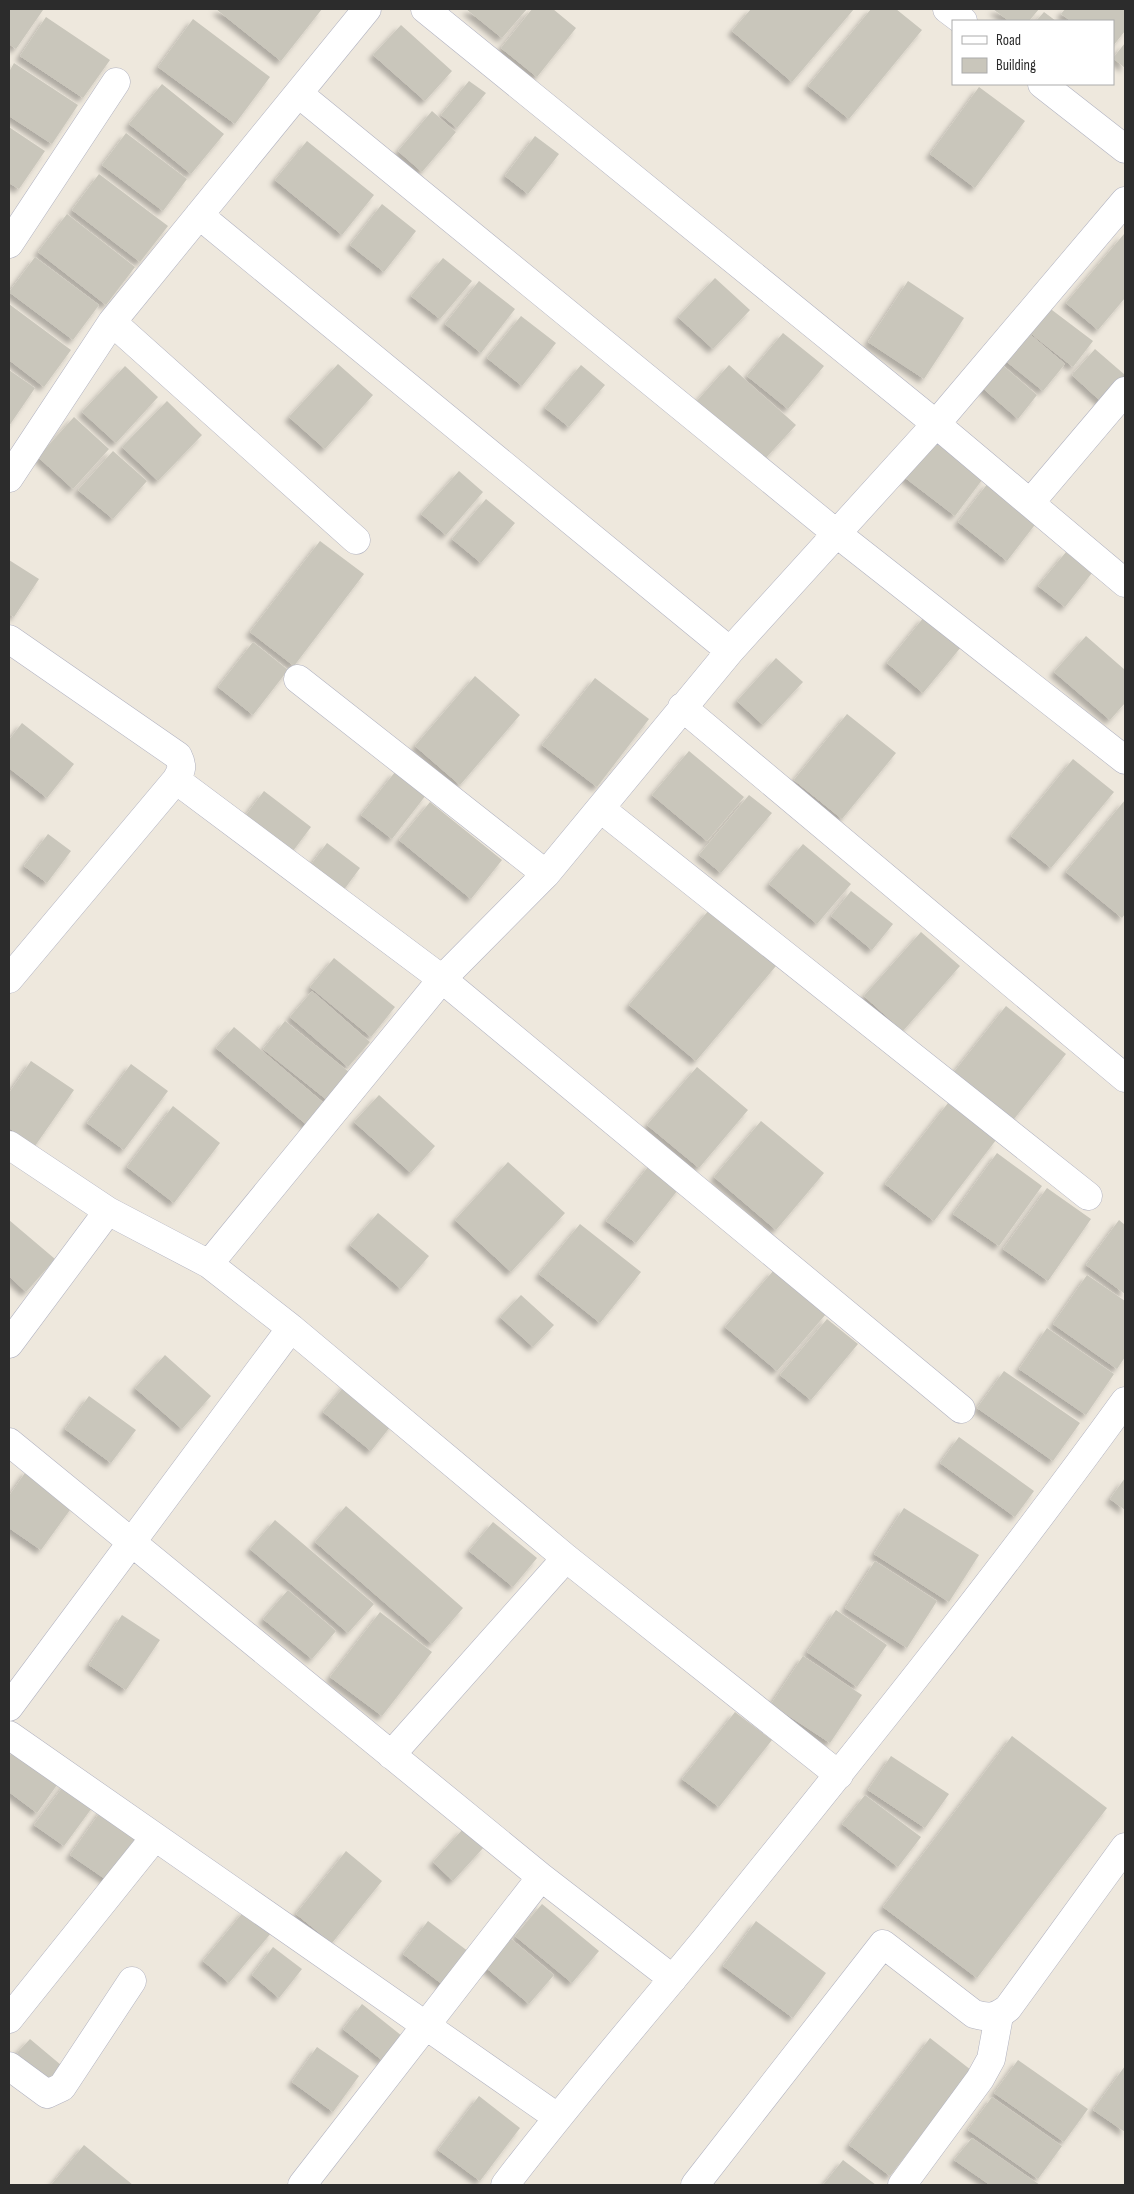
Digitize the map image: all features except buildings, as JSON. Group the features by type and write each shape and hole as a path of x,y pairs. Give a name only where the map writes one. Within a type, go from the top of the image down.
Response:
{"street":[{"path":"9,478 112,322 367,9"},
{"path":"425,9 936,424 1125,583"},
{"path":"947,9 962,20"},
{"path":"9,244 116,82"},
{"path":"1043,85 1125,149"},
{"path":"299,94 836,533 1125,760"},
{"path":"209,1264 442,979 546,874 730,651 936,424 1125,201"},
{"path":"200,215 730,651"},
{"path":"112,322 356,540"},
{"path":"1030,503 1121,404"},
{"path":"9,639 178,756 182,764 181,772 176,780 9,978"},
{"path":"298,679 546,874"},
{"path":"682,707 1125,1078"},
{"path":"176,780 442,979 961,1408"},
{"path":"601,809 1088,1196"},
{"path":"9,1145 108,1211 209,1264 291,1328 566,1558 839,1775"},
{"path":"9,1344 108,1211"},
{"path":"9,1707 291,1328"},
{"path":"505,2185 556,2117 673,1979 839,1775 1050,1504 1125,1401"},
{"path":"9,1442 541,1877 673,1979"},
{"path":"391,1755 566,1558"},
{"path":"9,1735 556,2117"},
{"path":"9,2019 155,1837"},
{"path":"695,2185 883,1944 974,2014 987,2018 999,2016 1008,2008 1125,1847"},
{"path":"302,2185 541,1877"},
{"path":"9,2066 47,2094 62,2088 132,1981"},
{"path":"902,2185 980,2079 991,2059 999,2016"}]}
